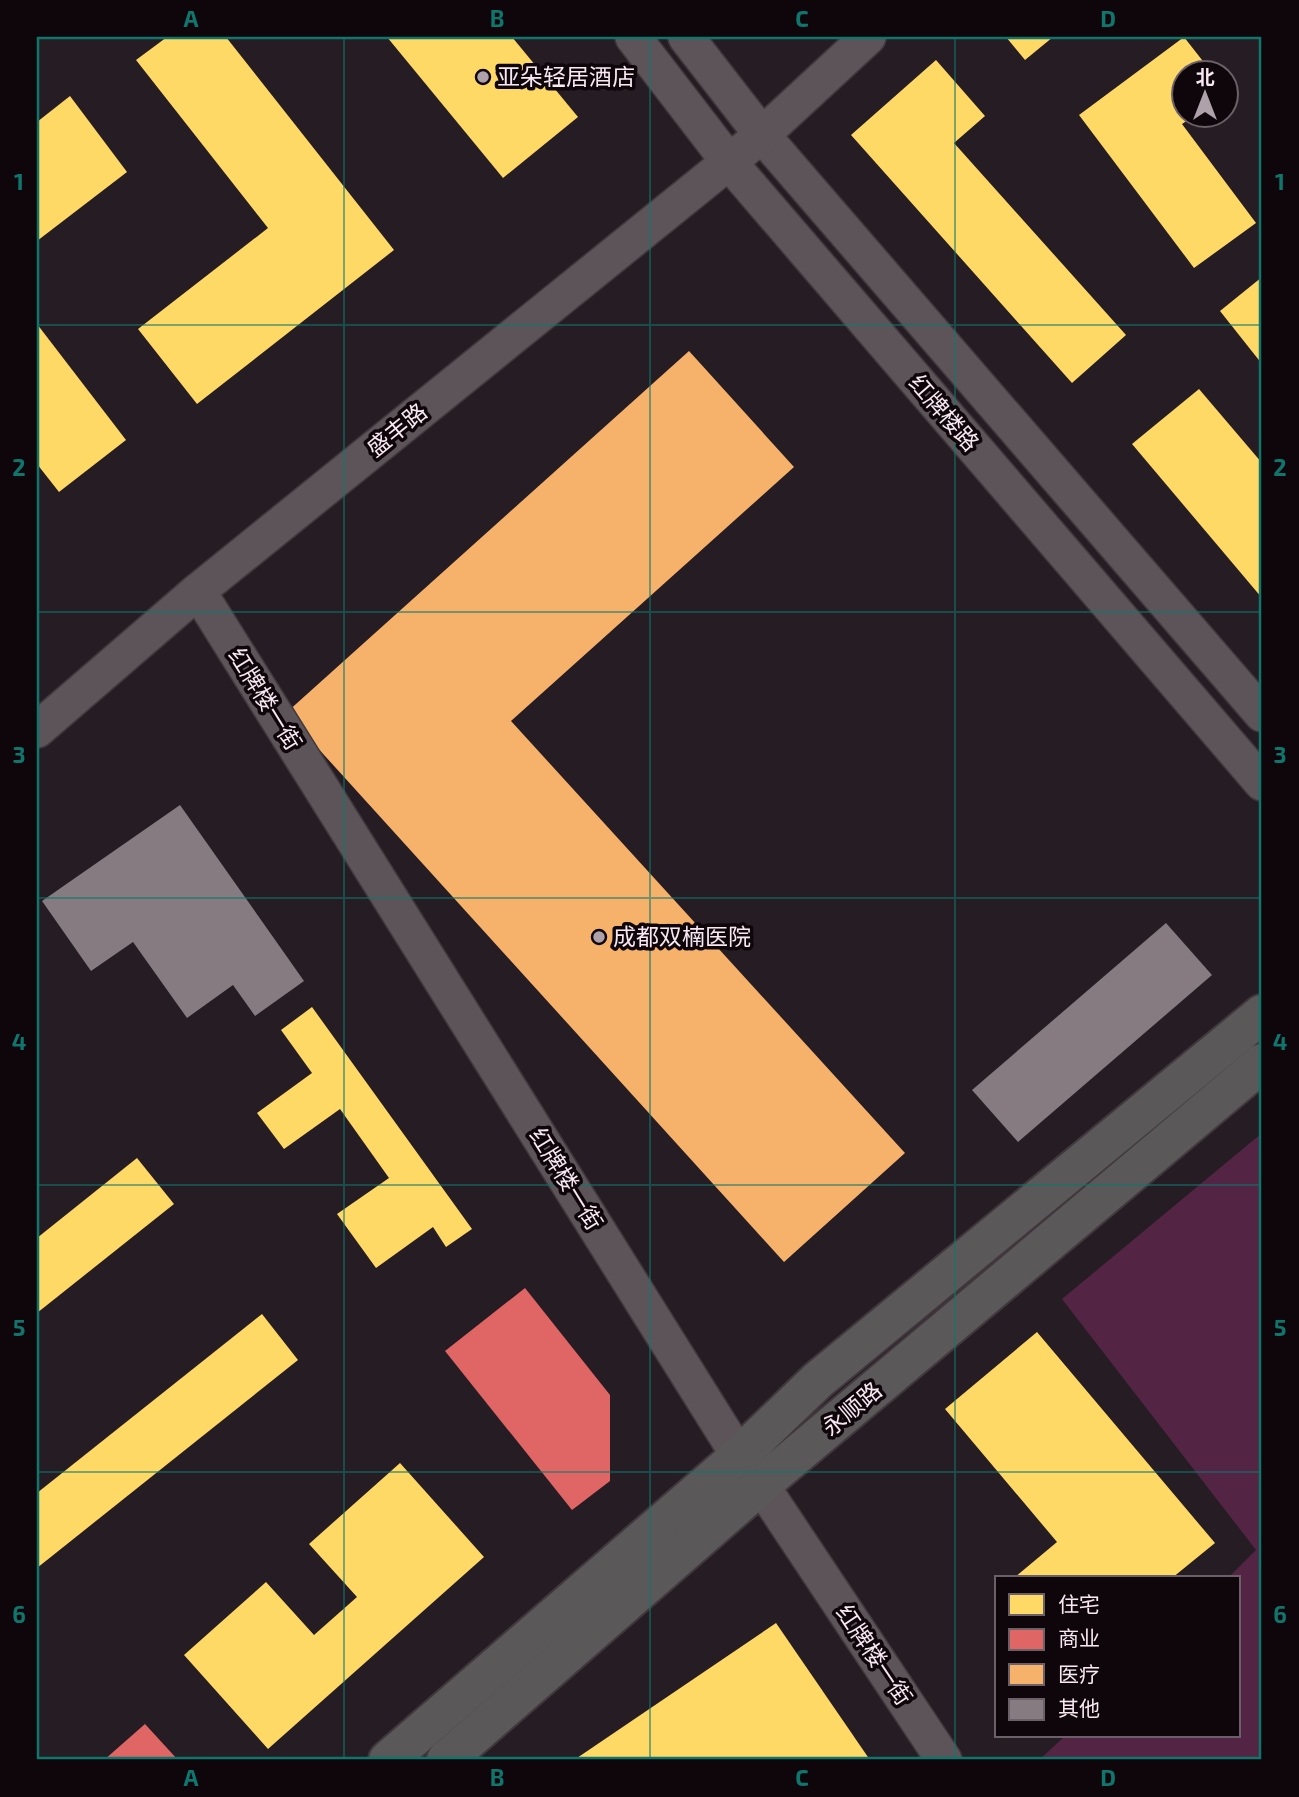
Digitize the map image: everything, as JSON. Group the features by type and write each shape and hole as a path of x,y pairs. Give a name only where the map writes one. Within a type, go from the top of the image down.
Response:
{"main road":[{"path":"388,1760 750,1470 818,1380 1262,1014"},
{"name":"永顺路","path":"446,1760 750,1470 1262,1063"}],"street":[{"name":"红牌楼路","path":"633,37 729,162 1262,783"},
{"name":"红牌楼路","path":"685,37 762,135 1262,714"},
{"name":"盛丰路","path":"37,730 198,591 762,135 868,37"},
{"name":"红牌楼一街","path":"198,591 750,1470 944,1760"}],"shaded area":[{"path":"1262,1133 1262,1760 1039,1760 1063,1738 1240,1738 1240,1576 1230,1576 1256,1550 1062,1299"}],"building: 住宅":[{"path":"167,37 226,37 394,250 197,404 138,329 268,228 136,60"},
{"name":"亚朵轻居酒店","path":"387,37 512,37 578,117 503,178"},
{"path":"1006,37 1053,37 1025,60"},
{"path":"1184,37 1202,60 1170,60 1170,130 1186,130 1256,223 1194,268 1079,115"},
{"path":"936,60 985,116 954,143 1126,335 1072,383 851,135"},
{"path":"70,96 127,172 37,241 37,122"},
{"path":"1262,277 1262,364 1220,311"},
{"path":"37,324 126,440 59,492 37,464"},
{"path":"1199,389 1262,463 1262,598 1132,444"},
{"path":"312,1007 472,1229 446,1247 433,1227 376,1268 337,1214 389,1178 340,1109 284,1149 257,1113 312,1073 281,1030"},
{"path":"137,1158 174,1204 37,1313 37,1238"},
{"path":"262,1314 298,1360 37,1568 37,1493"},
{"path":"1037,1332 1215,1543 1174,1576 1016,1576 1057,1542 945,1409"},
{"path":"400,1463 484,1557 268,1749 184,1655 266,1582 314,1635 357,1597 309,1544"},
{"path":"776,1623 870,1760 574,1760"}],"building: 商业":[{"path":"525,1288 610,1395 610,1481 572,1510 445,1351"},
{"path":"145,1724 178,1760 104,1760"}],"building: 医疗":[{"name":"成都双楠医院","path":"689,351 794,467 511,721 905,1153 784,1262 286,713"}],"building: 其他":[{"path":"180,805 304,981 255,1016 233,985 187,1018 133,942 91,971 42,901"},
{"path":"1166,923 1212,975 1018,1142 972,1090"}],"place":[{"name":"亚朵轻居酒店","path":"483,77"},
{"name":"成都双楠医院","path":"599,937"}]}
